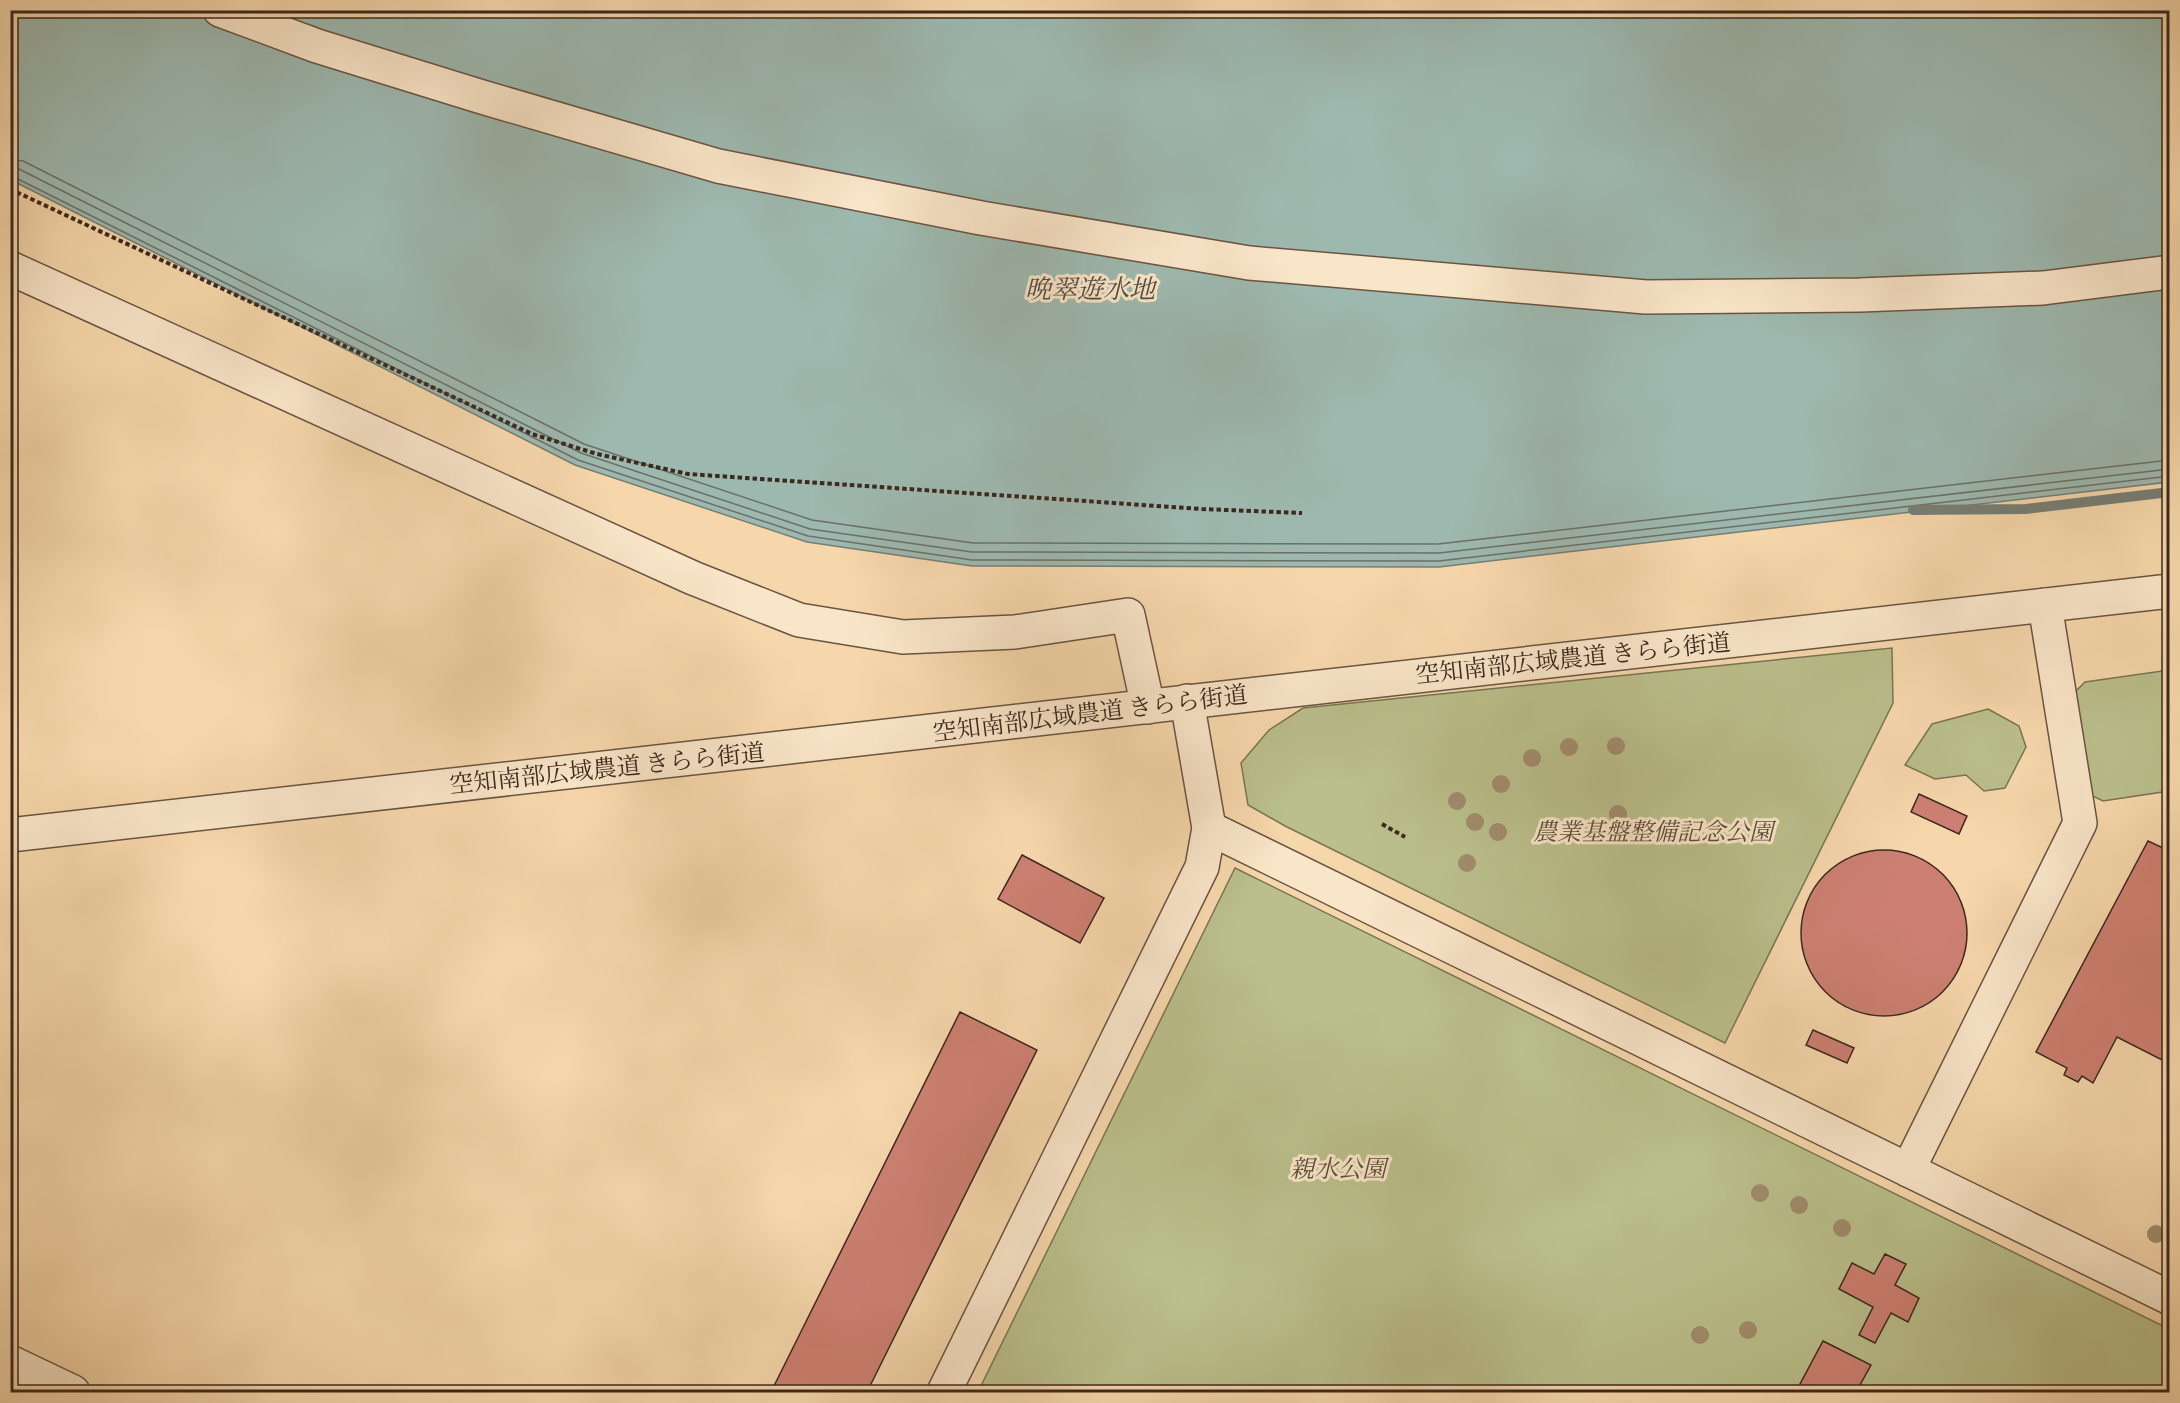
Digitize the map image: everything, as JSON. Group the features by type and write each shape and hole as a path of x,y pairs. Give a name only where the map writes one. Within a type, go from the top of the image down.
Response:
{"street":[{"path":"220,10 317,46 718,166 981,218 1249,263 1646,297 1860,295 2043,288 2169,272"},
{"path":"10,268 693,578 799,620 903,637 1015,632 1128,615 1148,707"},
{"name":"空知南部広域農道 きらら街道","path":"10,835 2169,591"},
{"path":"1908,1170 2080,823 2045,604"},
{"path":"944,1392 1202,867 1209,828 1187,701"},
{"path":"1209,828 2169,1298"},
{"path":"10,1362 73,1392"}],"path":[{"path":"10,189 532,434 597,454 688,474 1202,509 1302,513"},
{"path":"1382,824 1404,837"},
{"path":"1587,1392 1662,1387 1681,1392"}],"green space":[{"name":"農業基盤整備記念公園","path":"1892,648 1893,703 1725,1043 1285,826 1248,805 1241,763 1269,730 1303,708"},
{"path":"2169,670 2169,791 2103,801 2070,785 2072,695 2085,682"},
{"path":"1988,709 2019,726 2026,747 2005,788 1984,791 1966,775 1935,779 1905,765 1932,724"},
{"name":"親水公園","path":"1235,868 2169,1329 2169,1392 978,1392"}],"water":[{"name":"晩翠遊水地","path":"10,11 2169,11 2169,482 1439,567 972,566 807,542 575,465 11,180"}],"building":[{"path":"1919,794 1967,816 1959,834 1911,812"},
{"path":"2148,841 2163,848 2167,842 2170,843 2170,1064 2117,1037 2093,1083 2082,1076 2078,1082 2064,1075 2067,1068 2036,1052"},
{"path":"1884,850 1900,851 1916,856 1943,874 1961,901 1966,917 1966,949 1961,965 1943,992 1916,1010 1900,1015 1884,1016 1868,1015 1852,1010 1825,992 1807,965 1802,949 1801,933 1802,917 1807,901 1825,874 1852,856 1868,851"},
{"path":"1022,855 1104,898 1080,943 998,899"},
{"path":"960,1012 1037,1050 867,1392 771,1392"},
{"path":"1813,1030 1854,1048 1847,1063 1806,1045"},
{"path":"1885,1254 1906,1264 1895,1285 1919,1298 1908,1322 1891,1313 1875,1343 1859,1335 1873,1307 1839,1289 1852,1263 1874,1274"},
{"path":"1823,1341 1871,1365 1856,1392 1811,1392 1799,1386"}],"waterway":[{"path":"1913,510 2026,509 2170,492"}]}
